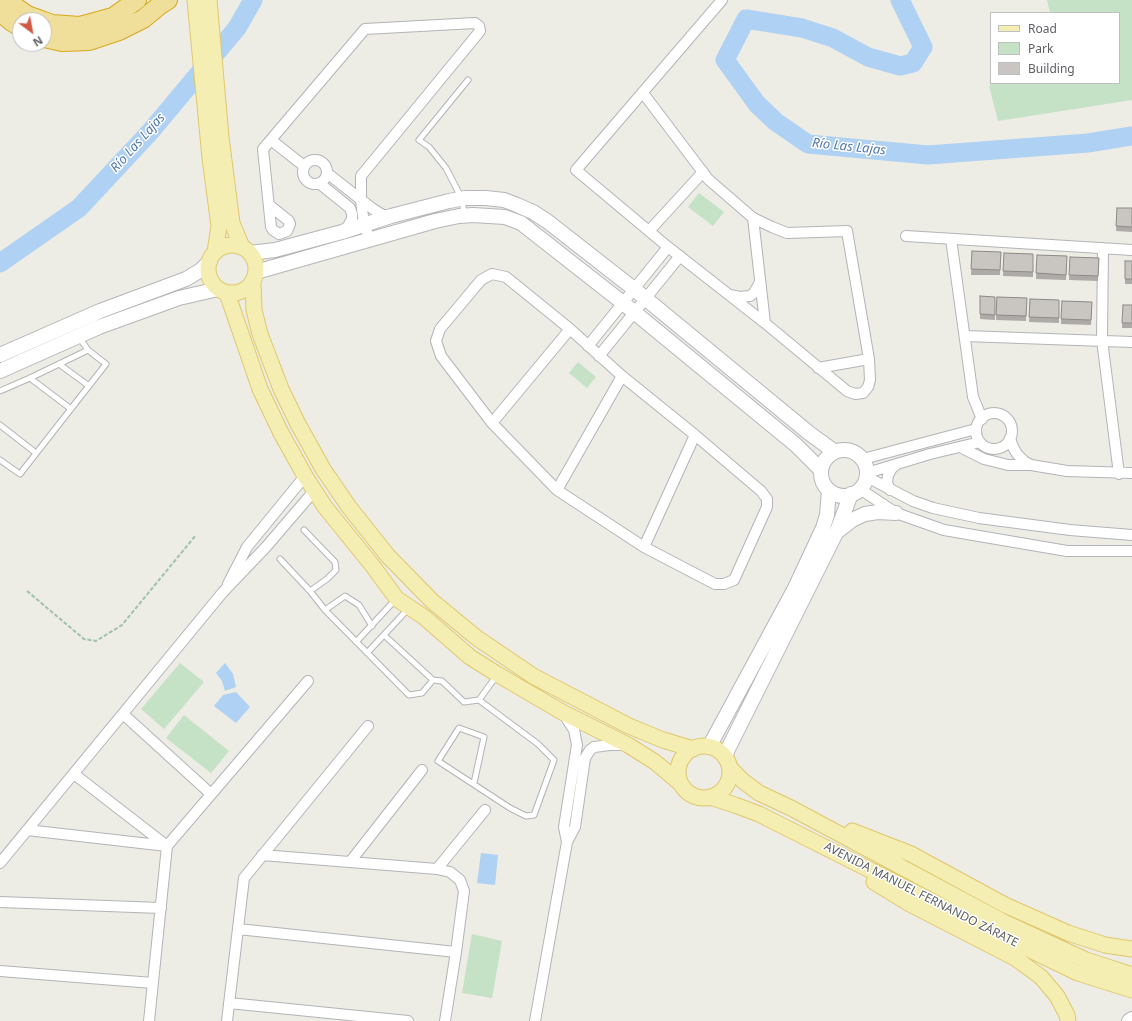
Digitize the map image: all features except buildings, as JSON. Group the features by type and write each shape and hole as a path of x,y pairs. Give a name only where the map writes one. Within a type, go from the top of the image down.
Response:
{"highway":[{"path":"6,0 23,12"},
{"path":"52,24 80,26 114,17 137,0"},
{"path":"52,40 62,42 89,41 119,31 143,19 160,4 168,0"},
{"path":"0,12 12,22"}],"main road":[{"path":"199,0 221,137 232,223 246,250 254,259 254,310 260,334 281,389 298,424 323,469 349,508 388,556 432,601 476,638 533,676 629,726 663,740 693,748"},
{"path":"199,0 210,158 219,226 213,256 208,268 209,276 213,283 223,291 234,293 242,291 254,277"},
{"path":"213,256 221,248 228,246 235,246 246,250"},
{"path":"223,291 260,389 281,433 305,476 325,507 372,565 397,599 424,617 470,657 562,712 628,745 655,762 680,783 684,789 696,797 710,797 718,794 723,789 728,783 730,775 728,762 720,752 709,747 701,746 693,748 686,753 678,768 680,783"},
{"name":"AVENIDA MANUEL FERNANDO ZÁRATE","path":"728,762 743,781 759,793 791,808 1078,973 1132,990"},
{"name":"AVENIDA MANUEL FERNANDO ZÁRATE","path":"710,797 735,805 782,826 1002,928 1086,960 1132,975"},
{"path":"791,808 911,854 1005,905 1068,933 1105,945 1132,949"},
{"path":"782,826 910,904 1015,958 1041,977 1053,991 1067,1015 1068,1021"}],"street":[{"path":"643,93 708,179 753,218 772,228 788,233 847,231 869,359 870,380 868,387 862,393 855,394 847,391 765,323 668,247 576,170 722,0"},
{"path":"269,205 263,149 365,29 475,23 479,26 480,31 361,176 361,201 364,224 370,240"},
{"path":"271,140 304,166"},
{"path":"327,173 324,179 319,183 312,183 306,180 303,173 304,166 310,160 319,160 325,165 327,173 361,201 379,213 391,216"},
{"path":"649,231 703,172"},
{"path":"319,183 350,208 352,219 342,232"},
{"path":"246,250 275,250 342,232 391,216 462,199 486,198 504,200 533,212 547,221 634,289 809,433 835,452"},
{"path":"254,277 435,221 464,215 490,215 505,217 521,223 623,303 796,445 822,470"},
{"path":"753,218 765,323"},
{"path":"906,236 1132,250"},
{"path":"951,239 973,397 982,419"},
{"path":"588,346 668,247"},
{"path":"1103,248 1102,340 1119,474"},
{"path":"0,355 100,311 186,279 201,270 213,256"},
{"path":"599,356 680,256"},
{"path":"492,274 506,277 570,329 622,376 761,491 767,499 767,507 734,580 724,584 715,584 644,547 557,490 492,423 442,356 436,341 440,329 481,280 492,274"},
{"path":"728,294 740,297 750,296 754,293 760,282"},
{"path":"0,371 99,327 179,298 223,291"},
{"path":"492,423 570,329"},
{"path":"965,336 1132,342"},
{"path":"818,368 869,359"},
{"path":"557,490 622,376"},
{"path":"996,463 977,438 976,429 982,419 991,414 1001,415 1006,418 1011,427 1010,438 1013,447 1017,454 1031,465"},
{"path":"896,512 862,479 857,454 843,450 835,452 824,462 822,477 824,484 829,490 844,496 862,479 913,446 976,429"},
{"path":"644,547 695,435"},
{"path":"728,762 728,749 838,531 862,479 898,463 960,447 983,445 998,449 1007,443 1010,438"},
{"path":"913,446 916,458"},
{"path":"960,447 996,463 1008,465 1031,465 1067,471 1119,474 1132,473"},
{"path":"890,490 887,482 888,475 892,468 898,463"},
{"path":"223,592 247,548 305,476"},
{"path":"862,479 933,508 979,518 1070,530 1132,535"},
{"path":"0,863 223,592 266,547 314,490"},
{"path":"709,747 795,588 823,528 827,515 829,490"},
{"path":"838,531 852,520 865,514 896,512 944,530 1036,546 1067,551 1132,551"},
{"path":"149,1021 167,846 308,681"},
{"path":"562,712 574,730 577,751 564,827 568,842"},
{"path":"123,714 211,794"},
{"path":"227,1021 244,878 368,726"},
{"path":"535,1021 568,842 575,827 585,758 594,747 628,745"},
{"path":"577,751 587,754"},
{"path":"350,862 422,770"},
{"path":"74,774 167,846"},
{"path":"437,868 485,810"},
{"path":"27,830 167,846"},
{"path":"262,855 437,868 450,872 460,880 464,891 445,1021"},
{"path":"0,902 161,908"},
{"path":"238,929 456,952"},
{"path":"0,972 153,983"},
{"path":"229,1003 408,1021"},
{"path":"1129,1021 1132,1018"}],"lane":[{"path":"464,215 462,199 446,168 429,148 419,140 468,80"},
{"path":"0,460 20,474 106,364 88,350 79,336"},
{"path":"0,390 30,378 88,350"},
{"path":"59,364 88,386"},
{"path":"30,378 71,409"},
{"path":"0,425 36,453"},
{"path":"304,530 335,562 336,570 327,579 310,591"},
{"path":"280,559 310,591 325,610 409,695 422,693 433,680"},
{"path":"325,610 345,596 359,605 372,626"},
{"path":"356,642 397,599"},
{"path":"367,653 409,607"},
{"path":"384,636 433,680 442,681 464,702 479,700 538,744 554,760 534,815 526,816 510,808 438,760 459,728 484,737 474,783"},
{"path":"479,700 497,674"}],"path":[{"path":"27,591 84,639 96,641 122,625 196,535"}],"green space":[{"path":"1047,0 1132,0 1132,100 998,121 989,86 991,84 1120,84 1120,12 1050,12"},
{"path":"699,193 724,212 713,226 688,207"},
{"path":"578,362 596,377 587,388 569,373"},
{"path":"180,663 204,682 164,729 141,709"},
{"path":"184,715 229,751 211,773 166,738"},
{"path":"472,934 502,941 492,998 462,993"}],"water":[{"path":"225,663 233,674 236,687 225,691 222,681 216,673"},
{"path":"236,692 250,707 236,723 214,706 223,695"},
{"path":"481,853 498,855 495,885 477,883"}],"waterway":[{"name":"Río Las Lajas","path":"0,263 79,208 150,132 237,28 253,0"},
{"name":"Río Las Lajas","path":"900,0 923,47 913,63 900,66 868,57 833,38 802,28 746,19 725,60 757,104 776,122 808,144 928,155 1088,143 1132,136"}]}
